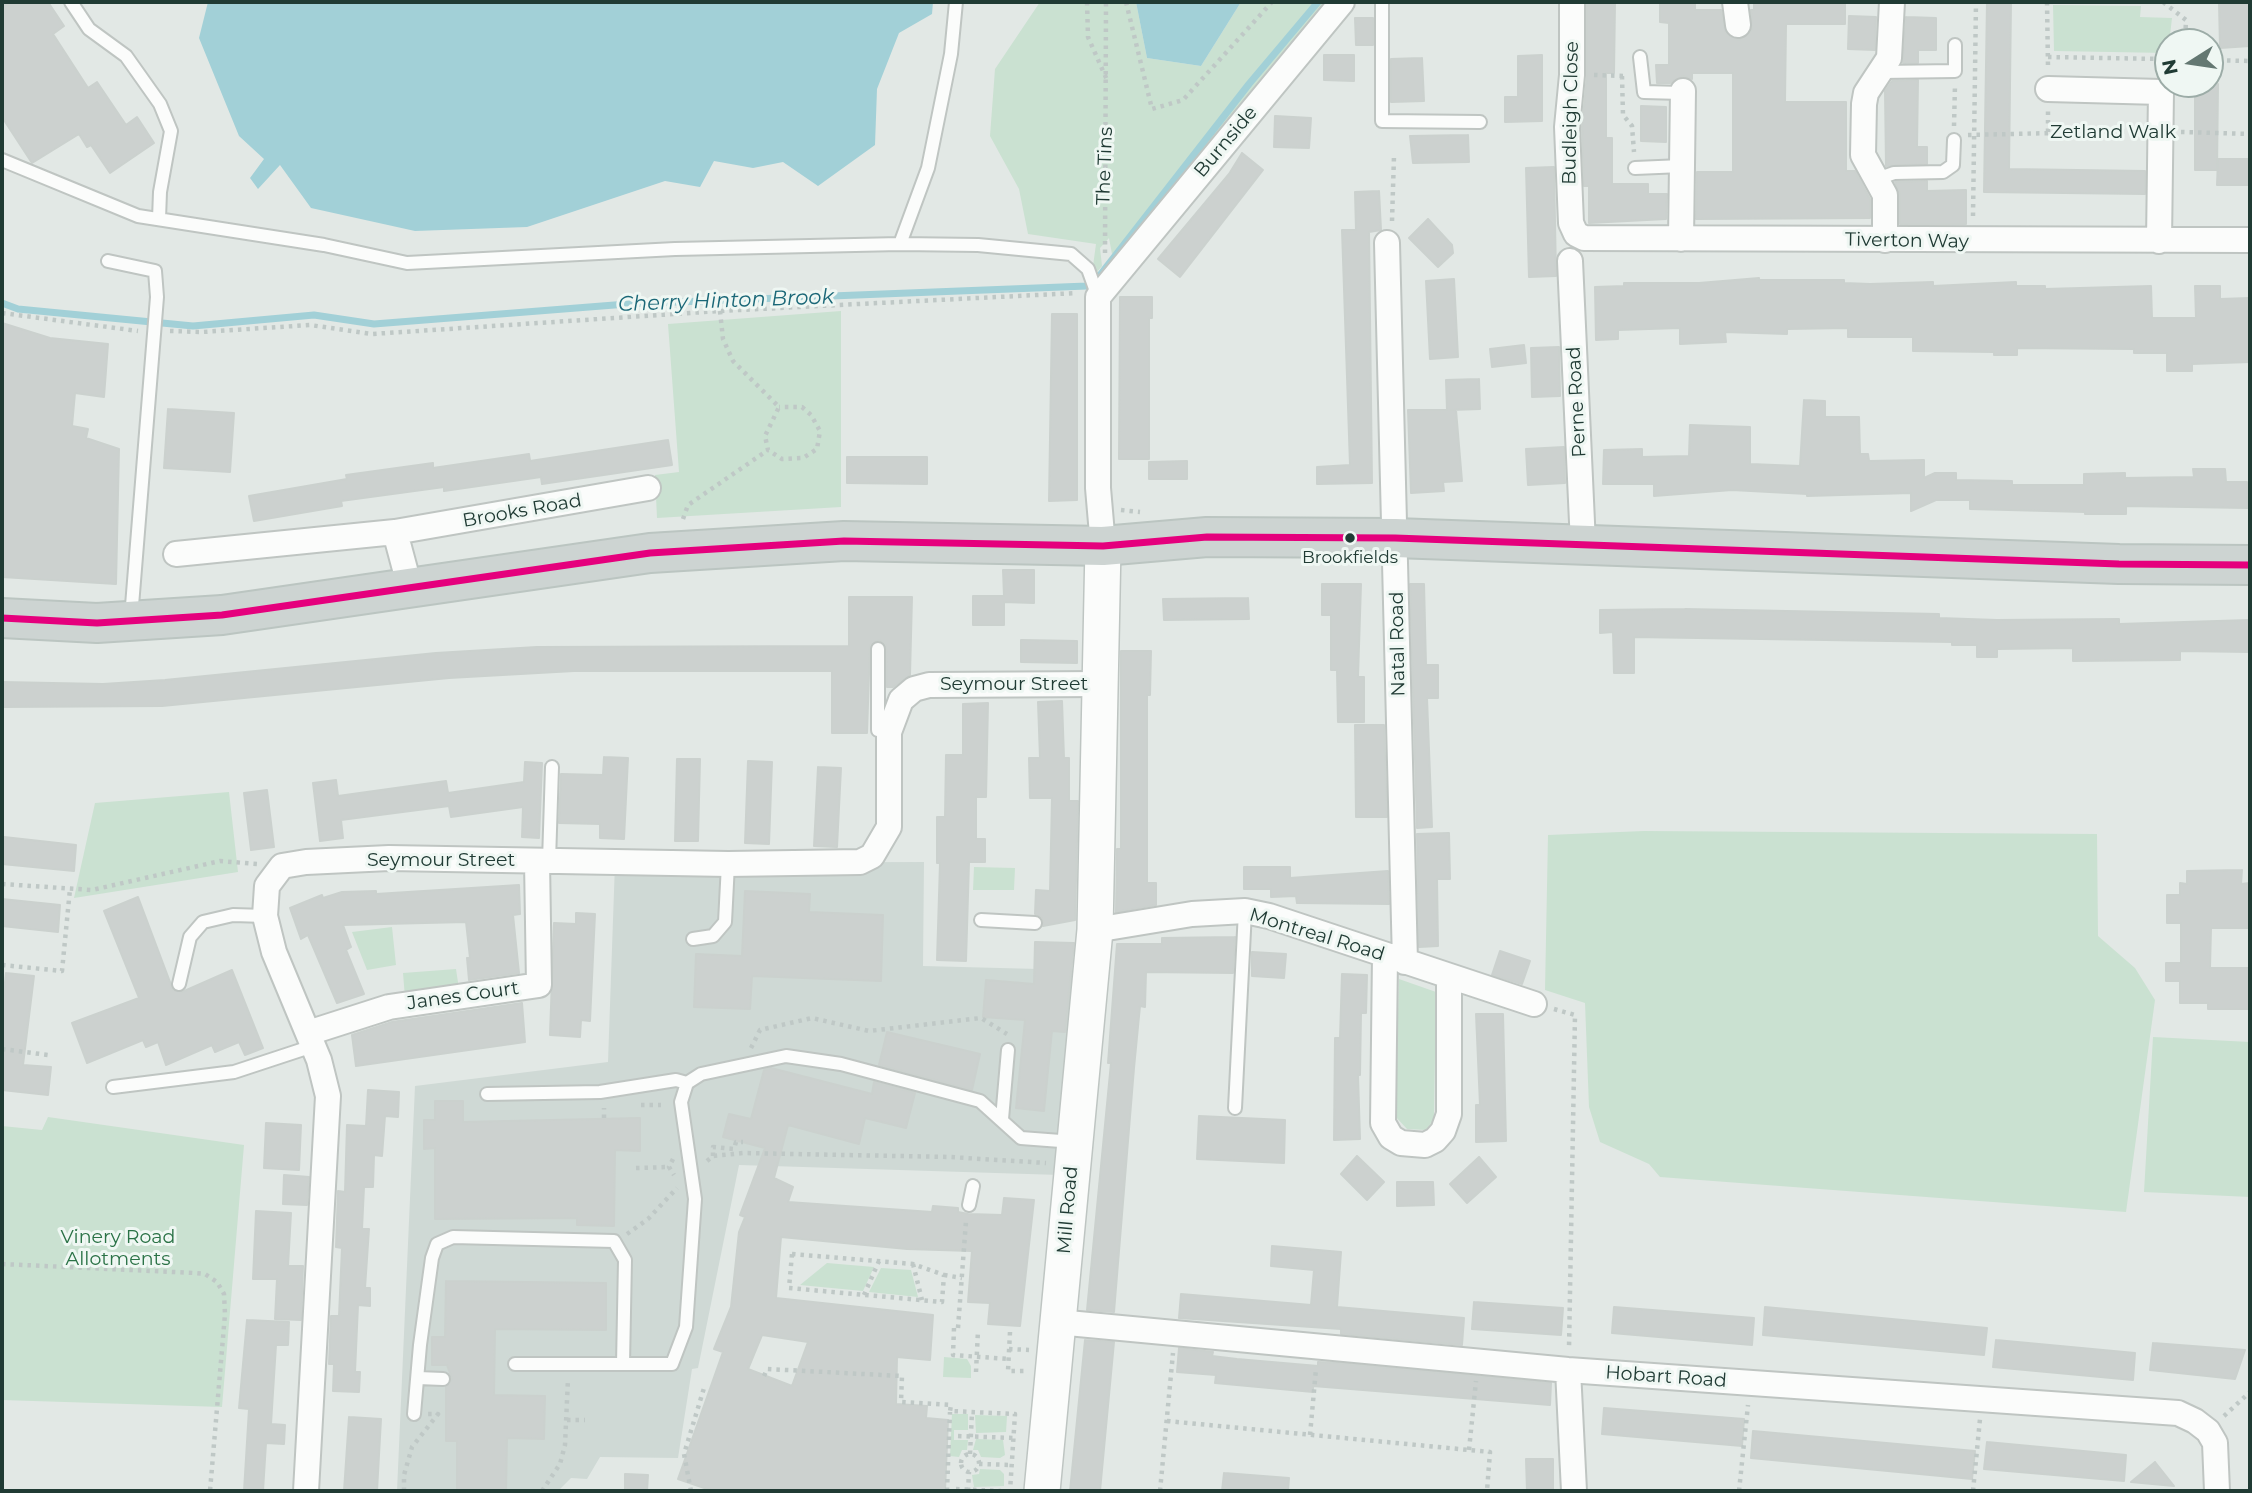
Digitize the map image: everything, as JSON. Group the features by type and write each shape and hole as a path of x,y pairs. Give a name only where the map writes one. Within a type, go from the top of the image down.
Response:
{"main road":[{"path":"2,618 97,623 234,614 650,553 750,545 858,541 1103,546 1207,537 1395,538 2119,564 2250,565"}],"street":[{"name":"Burnside","path":"1098,283 1342,2"},
{"name":"Budleigh Close","path":"1571,223 1567,127 1572,75 1572,2"},
{"path":"1885,240 1885,195 1863,155 1864,104 1866,93 1889,58 1892,2"},
{"path":"2048,89 2161,92 2158,241"},
{"path":"1681,239 1683,92"},
{"name":"Tiverton Way","path":"1571,223 1576,234 1584,238 2250,240"},
{"name":"Natal Road","path":"1387,243 1395,538 1395,959 1383,1123 1391,1137 1401,1143 1425,1145 1435,1140 1443,1131 1448,1114 1449,976"},
{"name":"Perne Road","path":"1570,261 1583,544"},
{"path":"1090,926 1101,684 1103,546 1098,488 1098,283"},
{"name":"Brooks Road","path":"176,554 395,532 648,488"},
{"path":"395,532 410,588"},
{"name":"Seymour Street","path":"282,866 306,862 390,858 728,864 860,862 873,856 889,827 889,732 901,700 914,689 929,685 1101,684"},
{"name":"Janes Court","path":"310,1039 389,1007 539,985 543,861"},
{"path":"282,866 267,886 265,916 274,952 326,1079 328,1096 306,1491"},
{"name":"Montreal Road","path":"1090,926 1192,914 1245,912 1269,916 1534,1004"},
{"name":"Mill Road","path":"1042,1491 1073,1153 1090,926"},
{"name":"Hobart Road","path":"1057,1322 1569,1370 2178,1413 2195,1420 2208,1431"},
{"path":"1569,1370 1574,1491"},
{"path":"2208,1431 2217,1458 2217,1491"}],"lane":[{"path":"71,2 89,29 126,56 160,104 171,131 160,192 159,219"},
{"path":"900,244 928,168 951,54 956,2"},
{"path":"1382,2 1382,121 1480,122"},
{"path":"1880,72 1955,71 1955,45"},
{"path":"1640,57 1644,92 1683,92"},
{"path":"1877,178 1894,173 1943,172 1954,165 1954,140"},
{"path":"2,160 138,216 324,245 407,263 675,249 978,245 1071,254 1098,283"},
{"path":"1635,168 1682,166"},
{"path":"108,261 155,271 157,297 131,621"},
{"path":"878,649 878,730 889,732"},
{"path":"543,861 552,767"},
{"path":"693,939 713,936 725,922 728,864"},
{"path":"1235,1108 1245,912"},
{"path":"179,984 190,937 203,922 233,915 265,916"},
{"path":"981,920 1035,923"},
{"path":"113,1087 234,1072 310,1039"},
{"path":"1002,1119 1008,1049"},
{"path":"515,1364 672,1364 686,1327 695,1199 681,1102 687,1083 701,1074 786,1056 841,1064 980,1101 1021,1138 1073,1153"},
{"path":"486,1094 600,1092 676,1080 687,1083"},
{"path":"969,1205 973,1186"},
{"path":"414,1414 432,1258 438,1244 453,1237 614,1241 625,1260 623,1364"},
{"path":"418,1378 443,1379"}],"path":[{"name":"The Tins","path":"1087,2 1088,37 1108,84"},
{"name":"The Tins","path":"1104,247 1108,84 1106,2"},
{"path":"1126,2 1152,109 1183,100 1272,2"},
{"path":"1971,241 1976,132 1976,2"},
{"path":"2163,2 2186,20 2186,28"},
{"path":"2048,57 2154,59"},
{"path":"2224,60 2250,61"},
{"path":"1954,140 1955,71"},
{"path":"1572,75 1642,75"},
{"path":"1622,76 1623,115 1632,126 1635,168"},
{"name":"Zetland Walk","path":"1976,132 2159,131 2250,134"},
{"path":"1387,243 1395,211 1394,156"},
{"path":"2,313 154,331 310,325 372,334 720,311 1084,293 1098,283"},
{"path":"720,311 723,338 733,361 779,407 802,407 811,415 820,431 817,449 803,458 782,459 768,450 765,436 779,407"},
{"path":"683,519 688,505 768,450"},
{"path":"2,884 92,890 219,861 282,866"},
{"path":"2,965 62,971 70,889"},
{"path":"1534,1004 1575,1015 1569,1370"},
{"path":"2,1049 48,1055"},
{"path":"713,1156 713,1147 734,1149 736,1142 743,1142"},
{"path":"614,1241 648,1219 713,1156 950,1157 1073,1153"},
{"path":"636,1168 669,1167"},
{"path":"969,1205 953,1355 1008,1359"},
{"path":"944,1275 942,1302 789,1288 792,1254 914,1264 944,1275 962,1278"},
{"path":"864,1295 879,1261"},
{"path":"2,1264 205,1274 217,1282 224,1294 225,1314 210,1491"},
{"path":"914,1264 922,1300"},
{"path":"976,1372 978,1330"},
{"path":"1010,1332 1008,1371 1030,1372"},
{"path":"1160,1491 1175,1333"},
{"path":"1310,1435 1318,1347"},
{"path":"1009,1349 1032,1350"},
{"path":"1469,1450 1477,1362"},
{"path":"542,1491 560,1464 567,1420 568,1364"},
{"path":"764,1376 767,1369 902,1376 901,1402 951,1405 947,1491"},
{"path":"1739,1491 1751,1382"},
{"path":"691,1491 684,1454 704,1388"},
{"path":"2208,1431 2250,1392"},
{"path":"1973,1491 1982,1399"},
{"path":"950,1411 1015,1414 1010,1491"},
{"path":"948,1462 961,1462 970,1454 972,1412"},
{"path":"404,1491 404,1475 412,1447 438,1414 414,1414"},
{"path":"567,1420 585,1420"},
{"path":"1167,1421 1490,1452 1487,1491"},
{"path":"958,1436 1013,1438"},
{"path":"970,1454 975,1455 979,1464"},
{"path":"961,1462 969,1472 968,1491"},
{"path":"979,1464 1012,1465"},
{"path":"969,1472 979,1464"},
{"path":"956,1489 1001,1491"}],"shaded area":[{"path":"924,862 923,966 1077,970 1060,1175 739,1165 698,1368 692,1369 678,1458 600,1457 587,1479 571,1478 558,1491 397,1491 415,1086 608,1062 615,863"}],"green space":[{"path":"1040,2 1136,2 1147,58 1201,66 1241,2 1332,2 1157,214 1112,254 1109,238 1100,248 1102,266 1097,272 1093,266 1096,244 1028,234 1019,189 990,136 995,69"},
{"path":"2053,5 2141,6 2140,17 2172,18 2171,28 2154,28 2154,53 2054,51"},
{"path":"841,311 841,507 657,518 655,475 679,472 668,324"},
{"path":"229,792 238,872 74,898 95,803"},
{"path":"1644,831 2097,834 2098,936 2135,968 2155,1000 2126,1212 1660,1177 1649,1164 1600,1142 1589,1107 1585,1003 1545,990 1548,835"},
{"path":"974,867 1015,868 1014,890 973,890"},
{"path":"392,927 396,965 367,970 352,932"},
{"path":"456,969 459,989 405,998 403,973"},
{"path":"1399,979 1436,992 1434,1119 1426,1130 1407,1129 1395,1116"},
{"path":"2153,1037 2250,1042 2250,1197 2144,1192"},
{"name":"Vinery Road Allotments","path":"48,1117 244,1145 222,1407 2,1400 2,1126 42,1130"},
{"path":"827,1263 874,1267 863,1291 800,1285"},
{"path":"881,1268 911,1270 918,1297 869,1292"},
{"path":"944,1357 967,1359 971,1366 971,1378 943,1377"},
{"path":"952,1414 968,1414 968,1430 954,1430 954,1440 968,1440 967,1450 962,1450 959,1457 950,1456"},
{"path":"975,1415 1007,1416 1006,1432 976,1433"},
{"path":"976,1439 1003,1440 1005,1455 1000,1458 981,1457 978,1450 973,1450"},
{"path":"980,1469 1000,1470 1004,1474 1004,1486 974,1487 972,1475 979,1474"}],"water":[{"path":"208,2 933,2 932,14 899,33 877,89 875,145 818,186 783,162 753,168 714,161 700,187 665,181 527,227 415,231 311,208 280,165 258,189 250,178 264,159 239,136 199,38"},
{"path":"1136,2 1241,2 1201,66 1147,58"}],"building":[{"path":"2,2 48,2 64,26 53,34 88,88 97,82 126,125 137,117 154,143 110,173 91,145 87,147 79,134 32,163 2,117"},
{"path":"1587,2 1615,2 1614,73 1606,73 1606,138 1612,138 1612,184 1648,184 1648,194 1667,194 1666,219 1589,223 1589,186 1584,186 1582,127 1587,75"},
{"path":"1660,2 1695,2 1695,10 1721,10 1726,33 1739,40 1752,30 1751,10 1754,10 1754,2 1845,2 1845,24 1786,24 1785,102 1846,102 1846,171 1855,171 1870,199 1870,218 1696,219 1697,172 1733,172 1733,73 1692,73 1692,79 1683,76 1670,83 1657,83 1656,65 1669,65 1669,23 1660,22"},
{"path":"1987,2 2011,2 2009,169 2145,171 2145,194 1984,192"},
{"path":"2219,2 2250,2 2250,46 2224,48 2224,28 2220,28"},
{"path":"1849,16 1876,17 1875,50 1848,49"},
{"path":"1906,17 1936,18 1936,50 1918,50 1918,63 1903,63"},
{"path":"1355,18 1373,18 1373,45 1356,45"},
{"path":"1324,55 1354,55 1354,81 1324,80"},
{"path":"1542,55 1542,121 1505,122 1505,97 1518,97 1518,56"},
{"path":"1422,58 1424,101 1391,102 1391,59"},
{"path":"1918,80 1917,147 1927,147 1927,164 1886,166 1885,91 1892,81"},
{"path":"2195,98 2218,98 2217,170 2195,170"},
{"path":"1641,106 1666,107 1666,142 1641,141"},
{"path":"1275,116 1311,118 1309,148 1274,147"},
{"path":"1468,135 1469,162 1413,163 1410,136"},
{"path":"1242,153 1263,170 1180,277 1158,259 1229,174"},
{"path":"2218,159 2250,159 2250,185 2217,185"},
{"path":"1554,167 1556,276 1529,277 1526,168"},
{"path":"1927,181 1927,191 1966,190 1966,224 1900,224 1900,194 1895,182"},
{"path":"1379,191 1381,230 1369,232 1372,483 1317,484 1317,467 1350,465 1342,230 1356,230 1355,192"},
{"path":"1428,219 1452,245 1453,253 1438,267 1409,238"},
{"path":"1759,278 1844,280 1844,283 1870,284 1933,282 1933,286 2016,282 2016,286 2045,286 2045,289 2151,286 2152,318 2196,318 2195,286 2220,286 2220,299 2250,298 2250,362 2192,364 2192,371 2167,371 2167,353 2134,353 2134,349 2017,348 2017,355 1994,355 1994,352 1913,351 1913,337 1848,337 1848,328 1787,329 1787,334 1725,332 1726,342 1680,344 1680,328 1618,330 1618,339 1596,340 1595,287 1624,286 1624,283 1699,283"},
{"path":"1454,279 1458,357 1430,359 1426,281"},
{"path":"1120,297 1152,297 1152,318 1149,318 1149,459 1119,459"},
{"path":"1052,314 1077,314 1077,500 1049,501"},
{"path":"2,323 50,338 108,344 104,397 75,393 72,426 88,429 86,438 119,449 116,584 2,577"},
{"path":"1524,345 1526,363 1492,367 1490,349"},
{"path":"1559,347 1560,396 1532,397 1531,348"},
{"path":"1479,379 1480,409 1451,410 1456,410 1462,481 1443,482 1444,491 1411,493 1408,410 1447,410 1446,380"},
{"path":"1804,400 1825,401 1825,417 1859,417 1860,454 1868,454 1869,461 1924,460 1924,478 1935,473 1956,473 1956,480 2012,481 2012,485 2084,485 2084,474 2125,473 2125,478 2194,477 2193,469 2225,469 2226,482 2247,482 2248,508 2126,506 2126,514 2085,514 1970,509 1970,500 1936,500 1911,511 1911,493 1807,496 1732,490 1654,496 1654,484 1603,484 1604,450 1642,449 1642,457 1689,456 1690,425 1750,427 1750,464 1800,466"},
{"path":"168,409 234,413 230,472 164,468"},
{"path":"668,440 672,465 542,484 541,477 444,491 444,487 341,501 342,506 254,521 249,496 347,479 346,475 433,463 433,468 529,454 530,461"},
{"path":"1564,447 1565,483 1528,485 1526,449"},
{"path":"847,457 927,457 927,484 847,483"},
{"path":"1187,461 1187,479 1149,479 1149,462"},
{"path":"1003,570 1034,570 1034,603 1004,602 1004,625 973,625 973,596 1004,596"},
{"path":"1322,584 1361,584 1358,677 1364,677 1364,722 1338,722 1337,670 1331,670 1331,615 1322,615"},
{"path":"1410,584 1424,584 1426,665 1438,665 1438,698 1427,698 1432,827 1417,828"},
{"path":"849,597 912,597 910,675 893,687 887,687 886,645 879,640 870,645 867,733 832,733 832,671 574,671 449,678 162,706 2,707 2,682 103,684 165,680 436,653 537,647 849,646"},
{"path":"1248,598 1249,619 1164,620 1163,599"},
{"path":"1600,610 1939,614 1939,618 1997,620 2119,619 2119,624 2250,620 2250,652 2180,651 2180,660 2073,661 2073,648 1997,649 1997,657 1977,657 1977,645 1952,645 1952,642 1634,637 1634,673 1614,673 1613,632 1600,633"},
{"path":"1021,640 1077,641 1077,663 1021,662"},
{"path":"1121,651 1151,651 1150,695 1147,695 1147,883 1156,883 1156,905 1116,912 1117,849 1121,849"},
{"path":"1062,701 1064,758 1069,758 1069,801 1078,801 1075,920 1043,926 1042,918 1035,914 1036,890 1050,891 1052,798 1030,798 1029,758 1040,758 1038,702"},
{"path":"988,703 986,797 976,797 976,839 985,839 985,862 969,862 966,961 937,960 940,863 937,863 937,817 945,817 946,755 963,755 963,704"},
{"path":"1355,725 1384,725 1387,817 1356,817"},
{"path":"604,757 628,758 624,839 600,838 600,824 559,823 561,774 603,775"},
{"path":"677,759 700,759 698,841 675,841"},
{"path":"748,761 772,762 769,844 745,843"},
{"path":"525,762 542,763 539,838 522,837 523,807 451,817 449,806 341,820 343,838 320,841 313,783 336,780 338,796 446,781 448,793 524,782"},
{"path":"818,767 841,768 837,847 814,846"},
{"path":"267,790 274,847 251,850 244,793"},
{"path":"1449,833 1450,879 1437,879 1438,946 1419,947 1417,834"},
{"path":"4,837 76,845 74,871 2,864"},
{"path":"1244,867 1290,867 1290,878 1388,871 1389,904 1297,903 1296,896 1271,897 1271,889 1244,889"},
{"path":"2242,870 2241,884 2250,883 2250,928 2211,928 2210,968 2250,968 2250,1009 2208,1009 2208,1003 2180,1003 2180,981 2166,981 2166,963 2181,963 2181,923 2167,923 2167,895 2180,895 2180,883 2187,884 2187,871"},
{"path":"519,885 520,914 513,915 519,973 469,980 467,958 470,958 466,922 343,925 351,947 346,950 364,994 337,1003 308,935 301,939 290,908 322,895 323,898 342,892 376,891 376,894"},
{"path":"745,891 810,894 809,912 883,915 881,981 752,976 750,1009 694,1007 696,954 742,956"},
{"path":"138,897 173,990 182,992 232,970 263,1048 245,1055 239,1042 215,1052 212,1045 166,1065 158,1042 146,1047 143,1040 87,1063 72,1023 139,998 104,911"},
{"path":"2,899 60,905 58,932 2,926"},
{"path":"576,913 595,914 590,1021 581,1020 580,1037 550,1035 554,923 576,924"},
{"path":"1235,937 1233,973 1146,972 1145,1007 1140,1006 1134,1068 1114,1312 1087,1310 1111,1063 1108,1063 1117,944 1162,944 1162,938"},
{"path":"1035,942 1074,943 1065,1032 1052,1031 1044,1111 1016,1108 1025,1020 983,1017 986,980 1034,984"},
{"path":"1500,951 1530,961 1522,984 1492,975"},
{"path":"1252,952 1286,954 1284,978 1252,976"},
{"path":"6,973 34,976 23,1065 51,1067 48,1095 2,1090 2,1009"},
{"path":"1342,974 1367,975 1366,1013 1361,1013 1358,1075 1360,1139 1334,1140 1335,1038 1340,1038"},
{"path":"522,1003 525,1042 356,1066 352,1035 392,1022"},
{"path":"1476,1014 1503,1014 1506,1141 1476,1142 1476,1105 1480,1105"},
{"path":"887,1032 980,1054 972,1090 879,1065"},
{"path":"771,1068 872,1094 874,1082 915,1093 906,1128 865,1118 859,1144 788,1125 774,1178 793,1187 788,1202 932,1212 933,1206 958,1208 958,1212 968,1214 1002,1215 1004,1198 1034,1200 1020,1326 988,1324 990,1303 968,1302 972,1251 907,1249 781,1237 776,1298 933,1315 930,1360 897,1357 896,1404 927,1406 926,1418 948,1420 945,1491 713,1491 678,1479 723,1352 714,1349 731,1307 739,1232 745,1217 740,1215 765,1148 723,1137 729,1114 751,1119 764,1070","holes":["762,1335 808,1342 792,1386 748,1369"]},
{"path":"368,1090 399,1092 398,1117 385,1116 382,1156 374,1155 373,1187 364,1187 362,1229 369,1229 365,1288 370,1288 370,1306 358,1305 355,1372 360,1372 359,1392 333,1391 334,1364 329,1364 331,1316 339,1316 342,1248 336,1247 338,1191 345,1192 347,1125 366,1126"},
{"path":"435,1101 463,1101 463,1122 640,1118 640,1151 615,1150 614,1226 577,1225 577,1218 435,1219 435,1148 424,1149 424,1120 435,1120"},
{"path":"1199,1116 1285,1120 1284,1163 1197,1159"},
{"path":"266,1123 301,1125 299,1170 264,1168"},
{"path":"1357,1156 1384,1182 1367,1200 1341,1174"},
{"path":"1479,1157 1496,1177 1467,1203 1450,1184"},
{"path":"284,1175 309,1177 307,1205 283,1204"},
{"path":"1397,1182 1433,1182 1434,1205 1397,1206"},
{"path":"256,1211 291,1213 288,1266 303,1266 301,1320 275,1319 277,1279 253,1279"},
{"path":"1272,1246 1341,1252 1337,1307 1464,1318 1462,1345 1341,1334 1341,1329 1179,1318 1181,1294 1311,1305 1314,1270 1271,1266"},
{"path":"446,1281 606,1283 606,1330 495,1329 494,1395 545,1396 544,1439 507,1438 506,1491 457,1491 457,1441 446,1441 446,1387 452,1379 447,1365 432,1365 432,1337 445,1337"},
{"path":"1474,1302 1563,1308 1561,1335 1472,1329"},
{"path":"1614,1307 1754,1318 1752,1345 1612,1333"},
{"path":"1765,1307 1987,1328 1984,1355 1763,1335"},
{"path":"247,1320 289,1322 288,1345 276,1345 271,1424 285,1425 284,1444 266,1443 263,1491 244,1491 249,1409 239,1408"},
{"path":"1085,1340 1114,1342 1100,1491 1070,1491"},
{"path":"1996,1340 2135,1353 2133,1380 1993,1367"},
{"path":"2153,1343 2245,1350 2235,1379 2150,1370"},
{"path":"1179,1348 1213,1352 1212,1356 1237,1359 1318,1366 1318,1362 1339,1363 1551,1383 1550,1405 1313,1386 1313,1392 1215,1383 1216,1375 1177,1372"},
{"path":"1604,1408 1744,1419 1742,1446 1602,1434"},
{"path":"349,1417 381,1419 377,1491 344,1491"},
{"path":"1753,1431 1975,1451 1972,1479 1751,1458"},
{"path":"1987,1442 2126,1455 2124,1481 1984,1469"},
{"path":"1526,1459 1553,1459 1553,1491 1527,1491"},
{"path":"2155,1462 2174,1486 2131,1482"},
{"path":"1224,1473 1289,1478 1288,1491 1222,1491"},
{"path":"625,1474 648,1475 647,1491 625,1491"}],"waterway":[{"name":"Cherry Hinton Brook","path":"2,303 18,309 193,326 314,315 374,324 627,304 1087,286 1101,274 1249,84 1318,2"}],"transit line":[{"path":"2,618 97,623 222,615 650,553 844,541 1103,546 1207,537 1395,538 2119,564 2250,565"}],"place":[{"name":"Brookfields","path":"1350,538"}]}
